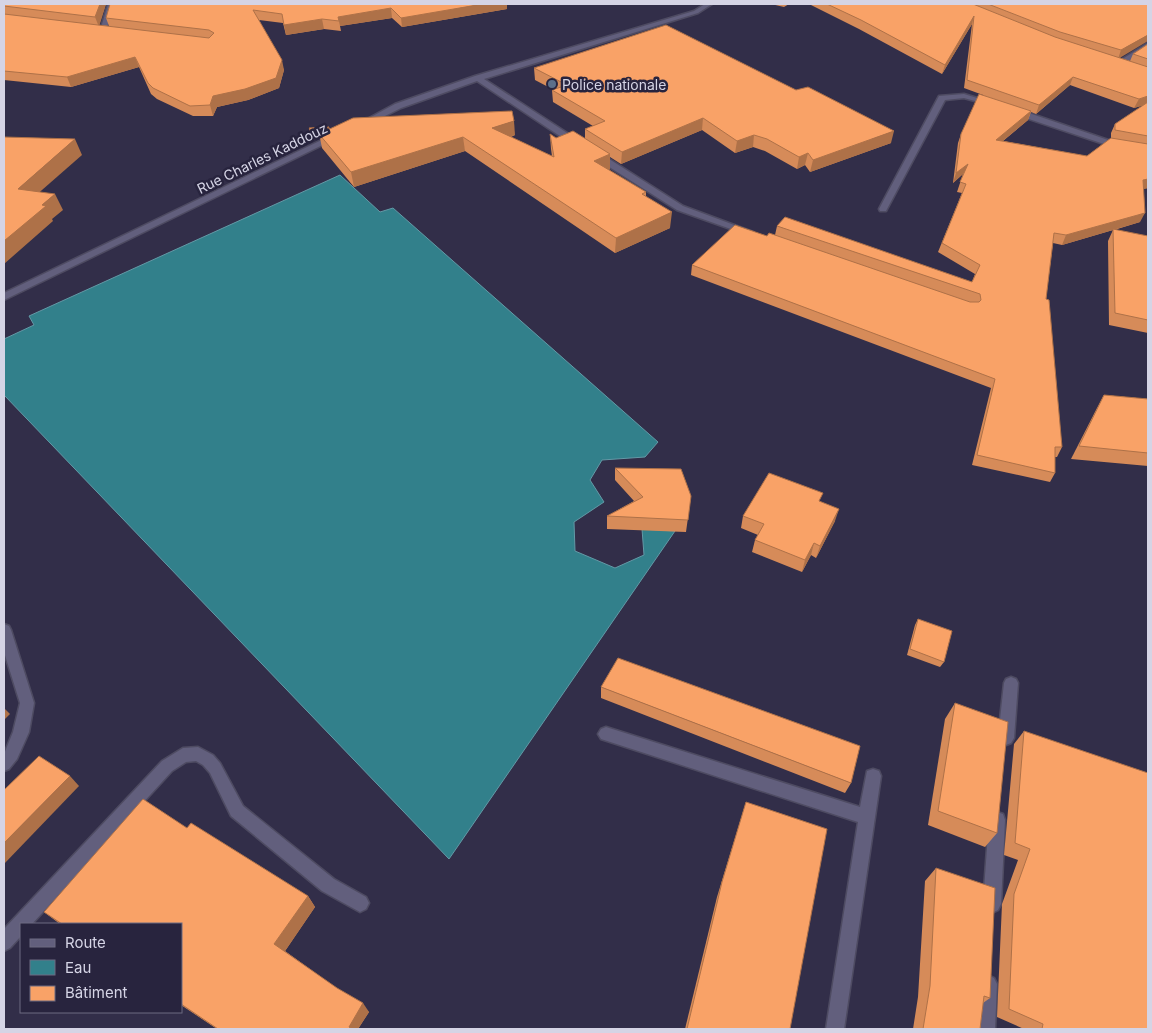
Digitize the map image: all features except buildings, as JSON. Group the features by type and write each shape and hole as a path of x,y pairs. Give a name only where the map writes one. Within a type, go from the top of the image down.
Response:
{"street":[{"path":"103,31 112,4"},
{"path":"354,128 398,106 478,78 696,12 708,4"},
{"path":"95,30 113,32"},
{"path":"1120,63 1148,44"},
{"path":"1110,60 1129,66"},
{"path":"478,78 680,208 753,234"},
{"path":"883,209 942,98 947,96 975,98 1113,144 1148,150"},
{"name":"Rue Charles Kaddouz","path":"4,297 345,132"},
{"path":"4,630 26,703 21,732 9,759 4,764"},
{"path":"1004,750 1011,683"},
{"path":"606,734 867,816"},
{"path":"22,923 167,766 182,755 198,754 208,760 215,768 237,811 328,885 360,902"},
{"path":"835,1029 873,776"},
{"path":"991,923 999,808"},
{"path":"4,942 20,925"},
{"path":"986,1029 989,971"}],"water":[{"path":"340,175 380,212 393,208 658,442 645,457 602,460 590,480 604,502 574,522 575,551 615,568 644,555 642,529 675,531 449,859 4,395 4,339 34,325 29,316"}],"place":[{"name":"Police nationale","path":"552,84"}]}
